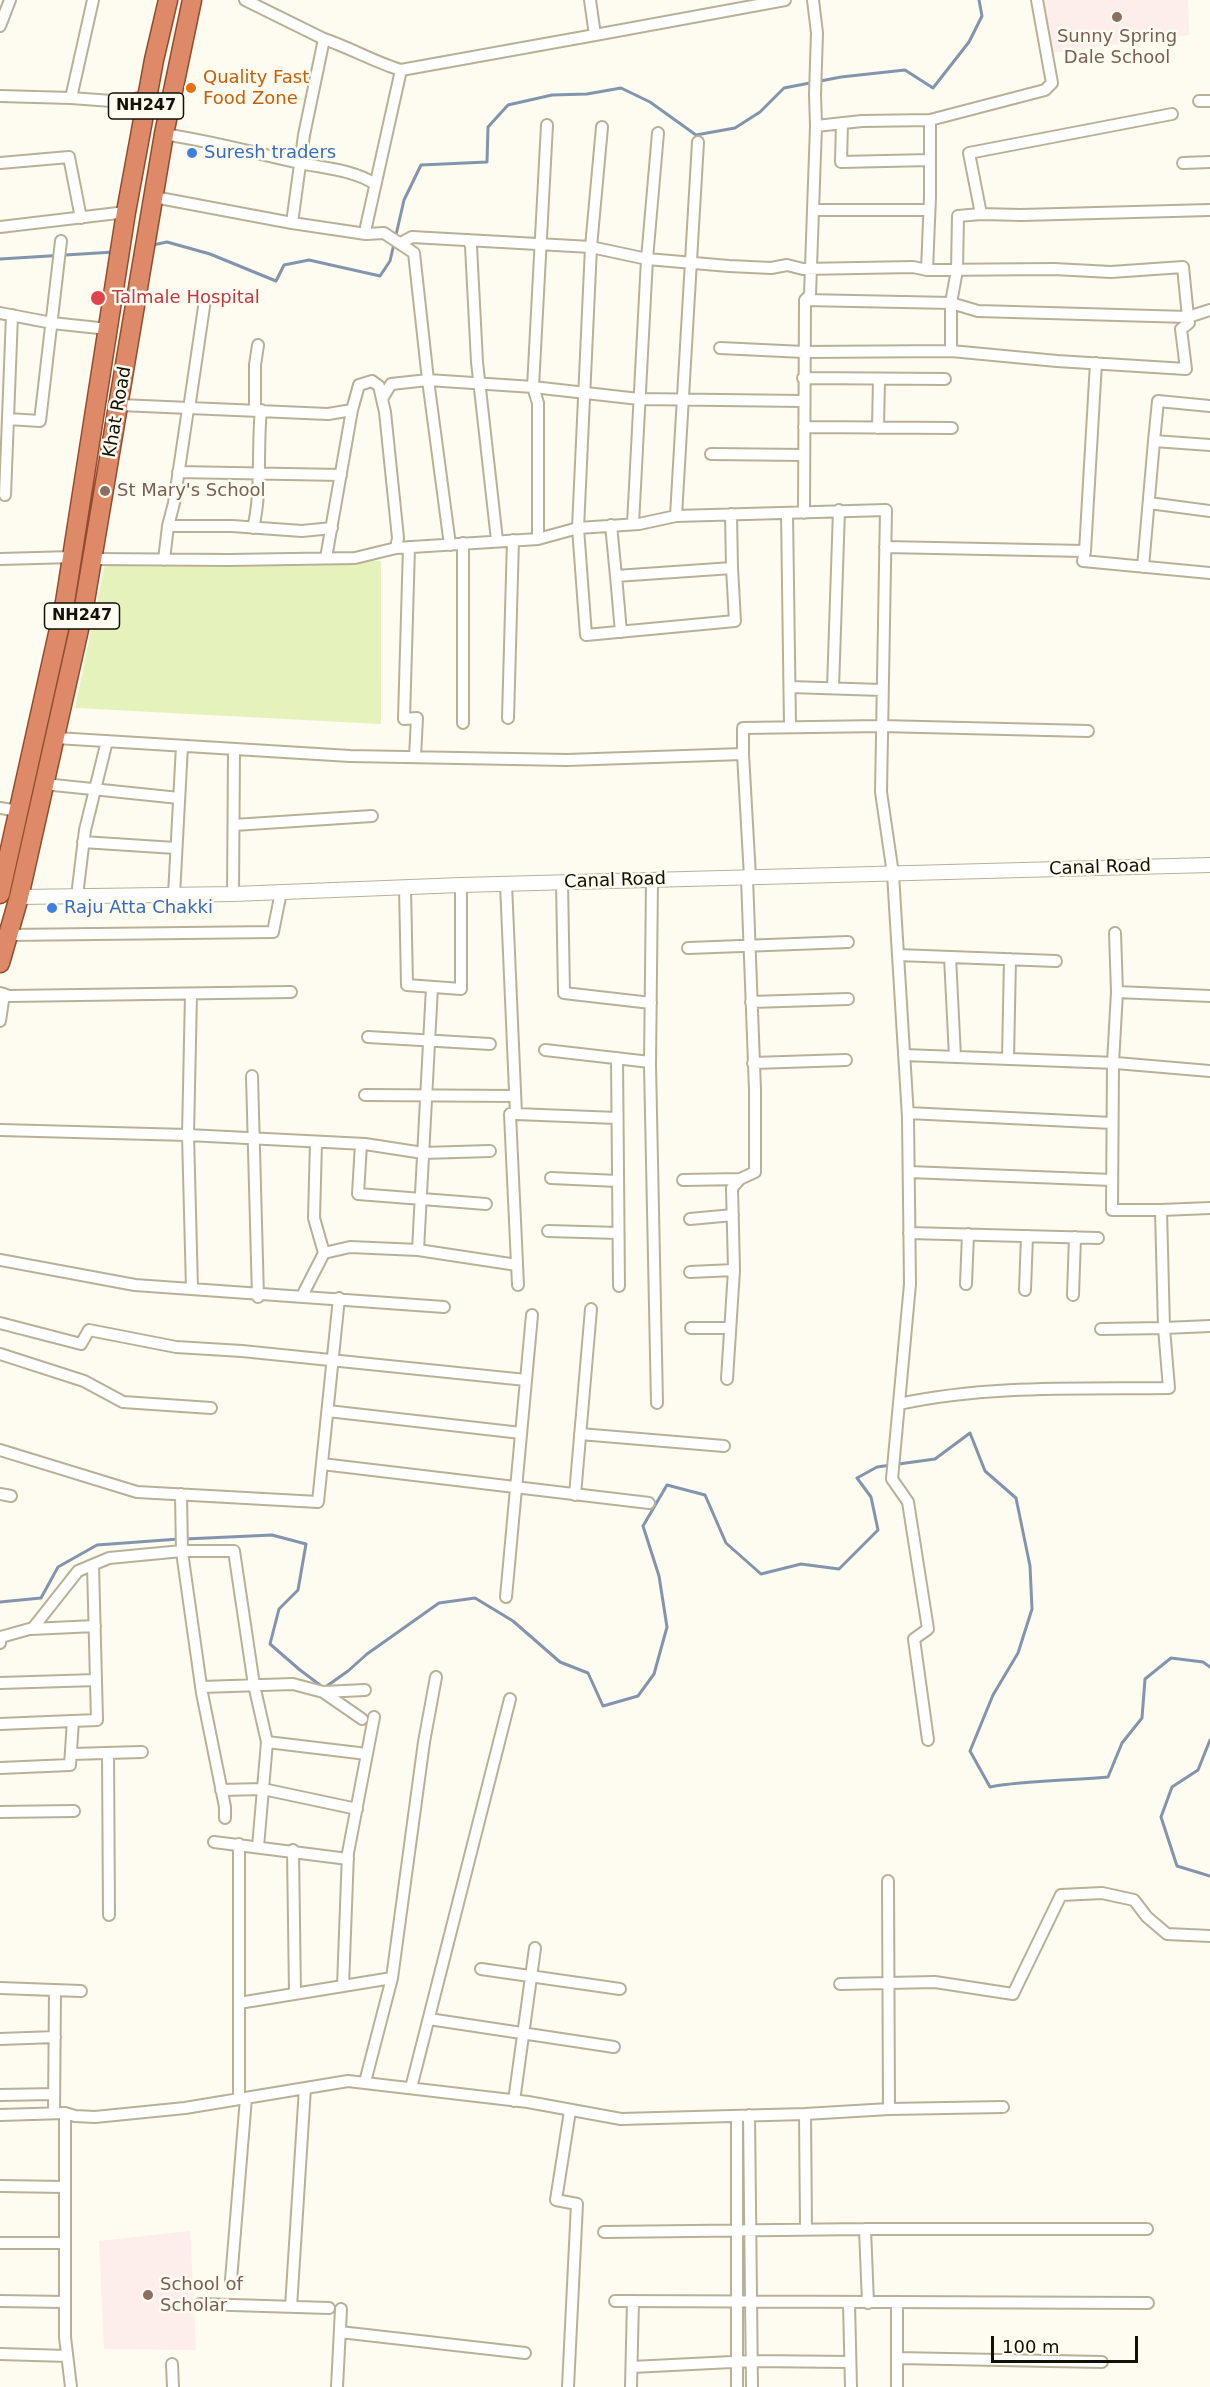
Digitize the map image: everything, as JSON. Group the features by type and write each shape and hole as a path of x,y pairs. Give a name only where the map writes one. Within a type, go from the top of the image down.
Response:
{"highway":[{"name":"Khat Road","path":"0,894 4,858 19,811 73,557 126,212 168,0"},
{"name":"Khat Road","path":"0,963 19,897 56,738 93,559 140,275 192,0"},
{"path":"73,557 93,559"},
{"path":"0,898 19,897"}],"street":[{"path":"0,26 10,0"},
{"path":"71,98 93,0"},
{"path":"245,0 324,39 350,48 375,62 401,70 785,0"},
{"path":"590,0 595,35"},
{"path":"804,513 805,300 810,295 816,126 817,33 813,0"},
{"path":"816,126 912,119 930,120 1045,90 1052,82 1037,0"},
{"path":"292,223 304,135 324,39"},
{"path":"366,234 401,70"},
{"path":"0,96 125,102 148,95"},
{"path":"981,214 969,153 1172,114"},
{"path":"927,270 930,120"},
{"path":"842,123 841,162 929,160"},
{"path":"538,539 538,403 533,387 546,125"},
{"path":"602,127 591,247 578,528 586,635 735,621 731,513"},
{"path":"633,524 647,260 658,133"},
{"path":"165,134 205,140 367,178 375,184"},
{"path":"676,516 698,142"},
{"path":"0,163 69,157 81,218"},
{"path":"1183,163 1210,162"},
{"path":"154,197 292,223 366,234 384,233 414,253 450,544"},
{"path":"813,210 929,210"},
{"path":"951,351 951,303 957,270 958,216 1210,210"},
{"path":"0,227 126,212"},
{"path":"401,243 412,237 591,247 647,260 771,268 787,265 802,269 913,267 927,270 1054,269 1111,272 1183,267 1189,323 1181,329 1186,369 951,351 804,352 720,348"},
{"path":"468,240 471,246 480,383 497,540"},
{"path":"8,419 40,421 61,241"},
{"path":"164,560 205,300"},
{"path":"805,300 951,303 978,311 1188,317 1210,310"},
{"path":"0,313 108,329"},
{"path":"5,495 12,315"},
{"path":"253,528 258,474 255,365 258,345"},
{"path":"1096,363 1083,561 1210,573"},
{"path":"803,378 945,379"},
{"path":"878,428 879,379"},
{"path":"382,399 391,384 428,380 533,387 639,399 803,401"},
{"path":"326,558 352,410 359,385 372,381 380,386 382,399 398,538 396,548"},
{"path":"1143,567 1158,401 1210,406"},
{"path":"120,405 328,414 352,410"},
{"path":"804,428 952,428"},
{"path":"1154,441 1210,445"},
{"path":"711,454 804,455"},
{"path":"178,472 341,475"},
{"path":"1149,503 1210,511"},
{"path":"833,688 839,510"},
{"path":"93,559 355,558 396,548 538,539 578,528 633,524 676,516 886,510 881,792 893,874 908,1113 910,1284 892,1479 908,1502 928,1629 914,1639 928,1740"},
{"path":"787,513 790,726"},
{"path":"611,525 621,632"},
{"path":"168,526 302,531 332,528"},
{"path":"508,718 513,540"},
{"path":"462,723 463,543"},
{"path":"410,547 404,719 417,718 415,757"},
{"path":"885,547 1085,551"},
{"path":"0,559 73,557"},
{"path":"616,576 732,568"},
{"path":"790,687 882,690"},
{"path":"727,1379 734,1270 732,1188 740,1179 755,1172 749,877 743,728 881,726 1088,731"},
{"path":"56,738 415,757 567,760 743,754"},
{"path":"77,896 83,842 106,741"},
{"path":"174,895 182,746"},
{"path":"233,894 234,749"},
{"path":"44,784 179,798"},
{"path":"0,808 19,811"},
{"path":"234,825 372,816"},
{"path":"83,842 175,848"},
{"name":"Canal Road","path":"19,897 233,894 561,882 1210,865"},
{"path":"652,880 650,1062 657,1403"},
{"path":"561,882 564,993 651,1003"},
{"path":"506,884 516,1114"},
{"path":"405,887 407,985 461,989 461,885"},
{"path":"8,935 273,932 281,892"},
{"path":"1115,933 1117,992 1113,1063 1112,1210 1210,1208"},
{"path":"688,948 848,942"},
{"path":"898,955 1056,961"},
{"path":"950,957 955,1057"},
{"path":"1008,1059 1010,959"},
{"path":"418,1250 432,987"},
{"path":"0,1021 2,994 9,996 291,992"},
{"path":"1117,992 1210,996"},
{"path":"191,994 188,1135 192,1289"},
{"path":"751,1002 848,999"},
{"path":"368,1037 490,1044"},
{"path":"545,1050 650,1062"},
{"path":"904,1055 1113,1063 1210,1071"},
{"path":"617,1058 619,1286"},
{"path":"753,1063 846,1060"},
{"path":"252,1076 258,1295"},
{"path":"364,1095 515,1096"},
{"path":"908,1113 1112,1123"},
{"path":"518,1285 510,1114 617,1118"},
{"path":"0,1130 254,1138 361,1144 423,1152 490,1151"},
{"path":"302,1296 324,1253 314,1218 316,1142"},
{"path":"361,1144 358,1194 486,1204"},
{"path":"909,1172 1112,1180"},
{"path":"551,1178 618,1181"},
{"path":"683,1180 740,1179"},
{"path":"899,1404 988,1390 1168,1388 1161,1210"},
{"path":"690,1219 733,1215"},
{"path":"548,1231 618,1233"},
{"path":"909,1233 1098,1238"},
{"path":"966,1284 968,1234"},
{"path":"1025,1290 1027,1236"},
{"path":"1072,1295 1075,1238"},
{"path":"324,1253 350,1247 418,1250 517,1265"},
{"path":"0,1260 135,1285 444,1307"},
{"path":"690,1272 734,1270"},
{"path":"0,1450 137,1492 318,1502 339,1298"},
{"path":"575,1495 591,1309"},
{"path":"506,1597 532,1315"},
{"path":"0,1323 81,1344 88,1330 176,1347 526,1380"},
{"path":"1101,1329 1210,1326"},
{"path":"692,1328 730,1328"},
{"path":"0,1354 84,1381 123,1402 211,1408"},
{"path":"327,1411 521,1433"},
{"path":"580,1434 724,1446"},
{"path":"322,1464 649,1503"},
{"path":"180,1494 182,1551 201,1686 225,1818"},
{"path":"31,1629 78,1571 109,1558 182,1551 234,1551 254,1685 267,1742 258,1846"},
{"path":"0,1724 97,1720 93,1565"},
{"path":"0,1643 1,1637 31,1629 95,1626"},
{"path":"365,2082 392,1978 424,1742 436,1677"},
{"path":"0,1683 96,1680"},
{"path":"201,1686 293,1684 323,1692 365,1690"},
{"path":"323,1692 362,1719"},
{"path":"411,2088 510,1699"},
{"path":"343,1986 348,1859 375,1717"},
{"path":"0,1768 70,1765 73,1721"},
{"path":"267,1742 368,1754"},
{"path":"71,1754 142,1752"},
{"path":"108,1753 109,1915"},
{"path":"221,1790 263,1788 357,1809"},
{"path":"0,1812 74,1810"},
{"path":"214,1842 348,1859"},
{"path":"231,2280 242,2098 239,2003 239,1844"},
{"path":"293,1851 295,1994"},
{"path":"888,1881 889,2109"},
{"path":"840,1984 935,1982 1012,1994 1061,1895 1102,1893 1134,1900 1147,1917 1167,1934 1210,1936"},
{"path":"514,2101 535,1948"},
{"path":"481,1970 620,1989"},
{"path":"239,2003 392,1978"},
{"path":"0,1988 81,1991"},
{"path":"55,1990 54,2094 60,2113 65,2187 64,2337 71,2387"},
{"path":"429,2019 614,2047"},
{"path":"0,2039 55,2037"},
{"path":"0,2115 60,2113 95,2117 185,2108 348,2081 514,2101 621,2119 806,2115 889,2109 1003,2107"},
{"path":"291,2307 304,2088"},
{"path":"0,2095 54,2094"},
{"path":"568,2387 577,2204 556,2200 570,2111"},
{"path":"749,2115 752,2387"},
{"path":"806,2115 806,2229"},
{"path":"737,2116 737,2387"},
{"path":"0,2186 65,2187"},
{"path":"604,2232 806,2229 1147,2229"},
{"path":"865,2229 868,2302"},
{"path":"0,2243 65,2243"},
{"path":"0,2301 65,2302"},
{"path":"615,2301 1148,2303"},
{"path":"632,2387 633,2301"},
{"path":"849,2302 851,2387"},
{"path":"897,2302 897,2387"},
{"path":"200,2304 329,2308"},
{"path":"337,2387 341,2309"},
{"path":"340,2332 525,2353"},
{"path":"0,2354 67,2356"},
{"path":"897,2358 1101,2362"},
{"path":"632,2367 737,2361 850,2362"},
{"path":"172,2364 173,2387"}],"shaded area":[{"name":"Sunny Spring Dale School","path":"1042,0 1188,0 1189,35 1051,53"},
{"name":"School of Scholar","path":"190,2231 196,2350 104,2349 99,2241"}],"green space":[{"path":"381,561 381,724 75,708 105,564"}],"waterway":[{"path":"153,245 167,242 210,254 276,281 284,265 309,260 380,276 390,261 404,200 421,165 487,162 488,127 508,105 552,95 587,94 621,88 650,102 696,135 735,128 760,112 784,88 841,77 905,70 933,88 969,42 982,16 979,0"},
{"path":"0,259 114,252"},
{"path":"185,1539 272,1535 306,1544 298,1590 279,1609 270,1644 324,1688 439,1603 475,1598 513,1621 560,1662 588,1673 603,1706 638,1696 654,1674 667,1627 659,1576 643,1526 667,1485 705,1495 726,1543 761,1574 801,1564 839,1569 878,1530 871,1497 857,1478 877,1467 935,1459 970,1433 985,1471 1016,1498 1030,1566 1032,1609 1018,1653 993,1695 970,1751 990,1787 1108,1777 1122,1743 1142,1718 1145,1679 1171,1658 1203,1662 1210,1667"},
{"path":"0,1602 41,1598 58,1567 97,1545 179,1539"},
{"path":"1210,1740 1198,1770 1172,1787 1161,1817 1177,1866 1210,1876"}],"place":[{"name":"Sunny Spring Dale School","path":"1117,17"},
{"name":"Quality Fast Food Zone","path":"191,88"},
{"name":"Suresh traders","path":"192,153"},
{"name":"Talmale Hospital","path":"98,298"},
{"name":"St Mary's School","path":"105,491"},
{"name":"Raju Atta Chakki","path":"52,908"},
{"name":"School of Scholar","path":"148,2295"}]}
